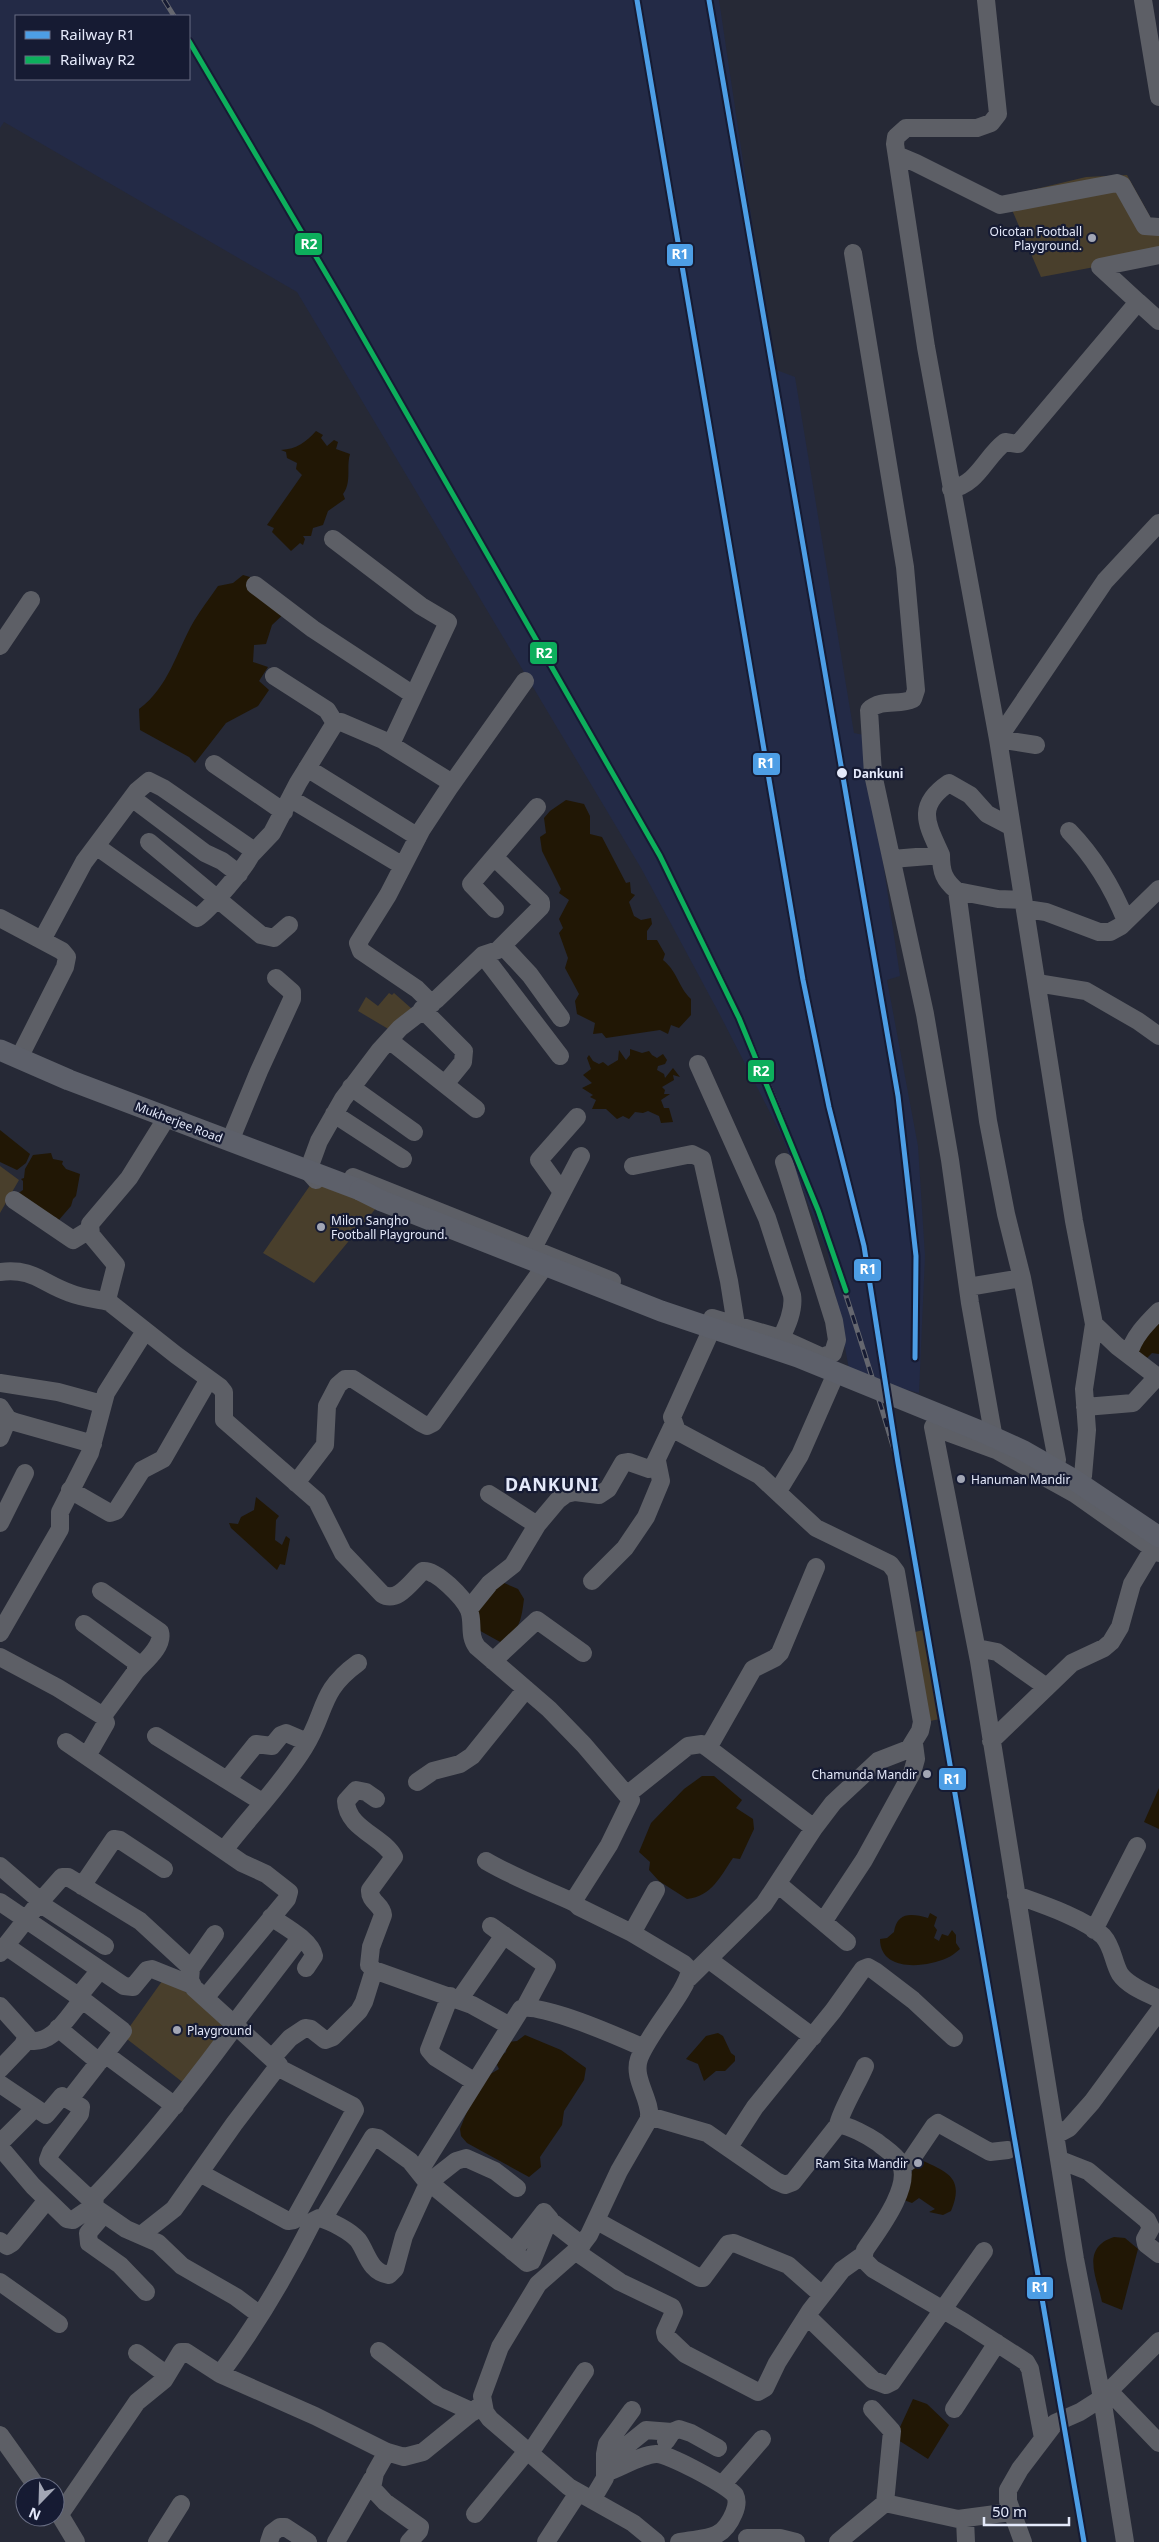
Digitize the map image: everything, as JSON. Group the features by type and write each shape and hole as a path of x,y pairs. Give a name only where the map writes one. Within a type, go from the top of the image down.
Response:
{"main road":[{"name":"Mukherjee Road","path":"9,1054 68,1080 230,1141 310,1166 382,1201 661,1311 798,1357 980,1431 1024,1452 1073,1479 1157,1546"}],"street":[{"path":"986,0 998,114 991,123 977,128 906,128 896,137 897,156 926,347 998,739 1010,826 1025,904 1074,1221 1094,1324 1084,1389 1087,1430 1083,1476"},
{"path":"1143,0 1159,97"},
{"path":"897,156 916,163 1000,205 1117,183 1122,185 1146,226 1159,227"},
{"path":"853,253 905,567 916,690 913,699 907,702 887,702 869,710 873,774 927,1024 996,1450"},
{"path":"1159,255 1100,267 1159,321"},
{"path":"951,490 963,487 1005,442 1018,444 1138,302"},
{"path":"998,739 1105,581 1159,523"},
{"path":"333,539 421,606 448,622 412,694 391,744"},
{"path":"255,585 313,628 412,694"},
{"path":"0,646 31,600"},
{"path":"274,676 327,710 334,723"},
{"path":"445,1084 464,1062 464,1051 427,1006 417,989 358,947 358,944 388,895 418,837 452,783 525,681"},
{"path":"334,723 341,722 391,744 452,783"},
{"path":"96,846 197,918 239,874 252,854 272,833 334,723"},
{"path":"998,739 1036,745"},
{"path":"214,764 287,806 403,866"},
{"path":"307,768 418,837"},
{"path":"42,940 76,876 96,846 144,783 149,781 156,783 250,847 252,854"},
{"path":"1010,826 987,814 970,795 949,783 938,791 926,813 927,824 941,855 941,872 947,883 957,891 1025,904 1099,932 1110,932 1126,921 1159,889"},
{"path":"132,798 205,853 222,861 239,874"},
{"path":"495,909 470,884 537,807"},
{"path":"1069,831 1099,865 1111,885 1126,921"},
{"path":"149,842 216,898 268,937 274,938 289,925"},
{"path":"892,860 941,855"},
{"path":"494,857 542,904 498,950 482,955 389,1040 351,1087 319,1141 310,1166 316,1180 673,1323 773,1356 871,1396"},
{"path":"957,891 988,1121 1006,1214 1022,1278 1056,1460"},
{"path":"0,918 42,940 67,957 65,967 9,1054"},
{"path":"502,946 530,975 561,1018"},
{"path":"482,955 560,1056"},
{"path":"230,1141 292,999 292,992 276,978"},
{"path":"1037,983 1086,991 1130,1016 1159,1036"},
{"path":"389,1040 476,1109"},
{"path":"698,1064 767,1218 792,1295 793,1303 773,1356"},
{"path":"351,1087 414,1132"},
{"path":"334,1114 403,1159"},
{"path":"14,1200 67,1238 73,1240 79,1238 89,1230 90,1224 139,1164 167,1117"},
{"path":"562,1192 539,1160 577,1117"},
{"path":"634,1166 692,1154 702,1159 729,1280 736,1325"},
{"path":"533,1248 581,1156"},
{"path":"310,1166 533,1248 660,1300 780,1338 825,1357 833,1352 836,1340 815,1254 784,1162"},
{"path":"89,1230 116,1265 108,1296 109,1302"},
{"path":"0,1272 18,1270 69,1293 109,1302 144,1331 209,1379 224,1392 222,1414 227,1424 317,1501 351,1563 382,1594 390,1597 396,1596 420,1573 430,1571 463,1600 469,1610 473,1641 573,1733 628,1794 630,1805 576,1897 575,1903"},
{"path":"296,1483 325,1445 327,1406 338,1385 345,1379 353,1379 420,1423 426,1426 433,1423 542,1270"},
{"path":"968,1286 1022,1278"},
{"path":"1129,1355 1132,1344 1143,1328 1159,1311"},
{"path":"1084,1406 1133,1404 1158,1378 1094,1324"},
{"path":"0,1633 60,1529 60,1512 93,1444 102,1404 110,1386 144,1331"},
{"path":"708,1335 672,1417 673,1425 677,1431 759,1475 816,1528 881,1558 890,1564 896,1572 922,1722 914,1744 916,1759 912,1773 864,1860 823,1922"},
{"path":"70,1490 110,1513 116,1511 142,1470 163,1459 209,1379"},
{"path":"778,1491 800,1455 833,1380"},
{"path":"0,1382 58,1392 102,1404"},
{"path":"0,1438 4,1413 93,1444"},
{"path":"469,1610 490,1582 513,1565 537,1525 558,1500 566,1494 575,1492 599,1495 608,1489 622,1463 629,1462 649,1469 657,1461 673,1425"},
{"path":"991,1741 1045,1686 1072,1663 1104,1648 1111,1642 1120,1627 1132,1584 1157,1546 1075,1494 996,1450 933,1427 976,1648 991,1741 1016,1895 1056,2135 1075,2259 1105,2394 1125,2542"},
{"path":"992,1428 1056,1460 1083,1476 1159,1527"},
{"path":"592,1581 625,1548 646,1516 662,1481 657,1461"},
{"path":"0,1523 25,1473"},
{"path":"489,1494 537,1525"},
{"path":"708,1748 753,1669 775,1658 780,1653 816,1567"},
{"path":"101,1591 160,1632 161,1638 159,1644 136,1671 103,1716"},
{"path":"493,1661 537,1620 583,1653"},
{"path":"84,1624 136,1662 136,1671"},
{"path":"976,1648 997,1652 1045,1686"},
{"path":"0,1656 58,1688 103,1716 106,1724 87,1756"},
{"path":"224,1850 282,1779 307,1742 326,1694 342,1674 358,1663"},
{"path":"418,1782 433,1771 460,1764 472,1756 526,1689"},
{"path":"227,1780 256,1744 272,1746 281,1735 286,1733 307,1742"},
{"path":"156,1736 262,1802"},
{"path":"66,1742 245,1865 266,1874 289,1892 287,1899 205,1998"},
{"path":"628,1794 688,1746 702,1744 814,1828"},
{"path":"65,2506 137,2402 167,2375 178,2355 184,2351 220,2374 315,2416 386,2452 411,2457 423,2452 478,2408 497,2354 523,2306 542,2279 578,2248 597,2221 619,2171 649,2116 637,2068 644,2048 689,1978 758,1910 833,1803 878,1761 903,1752 914,1744"},
{"path":"376,1800 366,1792 356,1790 346,1802 346,1808 353,1820 394,1857 370,1890 371,1898 382,1910 383,1915 369,1954 369,1965 374,1970 479,2008 510,2026"},
{"path":"82,1886 114,1839 120,1840 164,1869"},
{"path":"1094,1930 1137,1846"},
{"path":"486,1861 518,1880 536,1884 632,1933 684,1964 690,1970 689,1978"},
{"path":"0,1866 37,1898 39,1903 106,1946"},
{"path":"70,2098 122,2034 122,2028 79,1997 3,1950 39,1903 62,1877 68,1877 140,1921 191,1976 205,1998 276,2063 353,2106 355,2110 306,2201 294,2220 290,2222 200,2173"},
{"path":"778,1884 847,1942"},
{"path":"632,1933 656,1890"},
{"path":"1016,1895 1048,1906 1104,1937 1121,1975 1128,1982 1159,1999"},
{"path":"0,1902 128,1988 135,1985 147,1970 152,1969 191,1976"},
{"path":"271,1917 300,1938 314,1954 306,1968"},
{"path":"306,2201 356,2238 371,2264 384,2274 389,2275 395,2269 404,2236 425,2180 475,2082 517,2014 525,2007 547,1966 498,1930 454,1998 429,2050 475,2082"},
{"path":"191,1976 216,1934"},
{"path":"146,2292 120,2265 89,2243 88,2233 97,2208 95,2196 141,2148 175,2106 300,1938"},
{"path":"708,1959 812,2037"},
{"path":"729,2147 755,2107 812,2037 863,1969 868,1968 913,2000 954,2038"},
{"path":"0,2068 27,2040 44,2041 58,2028 82,1992 100,1970"},
{"path":"141,2236 174,2209 246,2108 294,2035 305,2028 311,2029 325,2040 333,2037 361,2008 374,1970"},
{"path":"0,2006 26,2034 27,2040"},
{"path":"525,2007 556,2014 644,2048"},
{"path":"1056,2135 1069,2128 1092,2102 1159,2011"},
{"path":"58,2028 175,2106"},
{"path":"649,2116 707,2133 776,2181 789,2184 838,2125 840,2116 855,2090 865,2066"},
{"path":"0,2084 42,2114 48,2114 62,2096 70,2098 81,2107 82,2110 51,2152 48,2160 97,2208 126,2229 158,2243 182,2266 236,2297 260,2315"},
{"path":"0,2143 34,2109"},
{"path":"902,2166 911,2160 938,2123 990,2152 1008,2150"},
{"path":"220,2374 260,2315 313,2221 324,2216 372,2137 378,2138 406,2158 425,2180 527,2263 530,2263 547,2224 551,2221 578,2248 620,2282 672,2307 674,2312 665,2332 666,2336 685,2354 758,2392 765,2388 777,2363 810,2311 849,2263 862,2255 897,2199 902,2166 897,2159 874,2140 846,2126 838,2125"},
{"path":"0,2147 63,2216 71,2220 97,2208"},
{"path":"425,2180 456,2161 466,2158 495,2171 517,2188"},
{"path":"1060,2160 1088,2171 1147,2220 1150,2223 1150,2228 1145,2239 1146,2244 1159,2254"},
{"path":"3,2248 47,2200"},
{"path":"597,2221 700,2278 703,2278 728,2244 734,2243 788,2265 822,2295"},
{"path":"810,2311 810,2318 817,2327 873,2380 886,2386 892,2382 984,2251"},
{"path":"862,2255 865,2263 997,2343 1028,2366 1043,2438"},
{"path":"0,2282 59,2324"},
{"path":"1023,2542 1011,2512 1008,2490 1012,2481 1055,2423 1080,2412 1105,2394 1159,2342"},
{"path":"954,2409 997,2343"},
{"path":"379,2351 438,2396 478,2408 562,2482 633,2523 656,2542"},
{"path":"137,2353 167,2375"},
{"path":"475,2514 528,2452 585,2371"},
{"path":"1105,2394 1159,2443"},
{"path":"838,2542 885,2503 892,2431 872,2409"},
{"path":"546,2542 585,2497 604,2481 607,2444 632,2410"},
{"path":"605,2468 646,2430 672,2432 683,2430 718,2448"},
{"path":"657,2453 672,2432"},
{"path":"0,2435 30,2477"},
{"path":"722,2485 762,2438"},
{"path":"336,2542 386,2452"},
{"path":"605,2468 657,2453 665,2455 732,2491 737,2499 736,2509 723,2532 715,2536 679,2542"},
{"path":"372,2479 372,2488 375,2494 420,2527 419,2531 409,2542"},
{"path":"885,2503 965,2520 1011,2512"},
{"path":"164,2540 181,2504"},
{"path":"965,2520 966,2542"},
{"path":"65,2525 76,2542"},
{"path":"269,2542 272,2533 280,2527 285,2527 308,2542"},
{"path":"747,2538 780,2538 796,2542"}],"shaded area":[{"path":"0,0 719,0 774,369 795,377 854,733 864,735 900,976 887,980 918,1146 925,1256 919,1393 850,1375 828,1254 781,1134 641,868 297,292 4,122 0,128"},
{"name":"Oicotan Football Playground.","path":"1127,175 1152,220 1159,218 1159,255 1041,277 1006,196 1086,177"},
{"path":"316,431 323,435 321,438 327,446 334,440 338,442 336,449 350,454 347,485 343,494 345,499 328,511 323,525 313,528 311,536 303,536 305,539 303,545 300,543 291,551 272,532 274,528 267,525 302,475 296,469 297,463 287,458 286,452 281,450 301,444"},
{"path":"243,575 250,577 251,585 288,610 272,625 266,644 254,645 253,662 268,667 259,681 269,690 258,706 226,723 195,763 189,757 140,730 139,709 165,680 194,621 218,586 233,583"},
{"path":"566,800 584,804 590,816 590,834 602,837 626,883 630,882 631,893 635,895 629,902 634,916 641,920 651,918 652,924 647,931 647,940 657,940 665,954 663,960 672,969 683,990 691,999 691,1015 679,1028 671,1025 668,1034 660,1030 606,1038 602,1033 593,1034 595,1023 577,1014 575,1001 579,994 565,968 568,958 559,933 563,928 559,919 569,900 559,893 561,889 542,851 540,837 546,833 544,818 550,811"},
{"path":"389,993 392,995 394,993 412,1009 390,1030 358,1011 366,997 378,1006"},
{"path":"630,1049 642,1053 649,1051 657,1058 663,1054 667,1060 665,1064 658,1066 657,1070 664,1074 665,1078 673,1068 680,1077 673,1075 674,1080 662,1087 665,1090 664,1094 670,1094 661,1100 664,1108 669,1108 673,1122 661,1123 659,1116 648,1111 643,1113 635,1112 629,1119 623,1116 617,1119 606,1109 592,1109 596,1100 590,1097 593,1095 582,1088 592,1083 583,1075 591,1069 587,1058 589,1055 593,1061 599,1064 603,1062 608,1066 618,1060 619,1050 626,1060 630,1055"},
{"path":"0,1130 30,1154 26,1163 17,1170 0,1162"},
{"path":"51,1153 53,1159 63,1161 62,1164 66,1169 80,1174 76,1196 71,1206 58,1221 56,1217 52,1217 17,1194 23,1190 23,1181 21,1179 24,1178 25,1169 33,1155"},
{"path":"0,1166 19,1180 0,1213"},
{"name":"Milon Sangho Football Playground.","path":"318,1174 382,1201 314,1283 263,1253"},
{"path":"1159,1311 1159,1354 1152,1353 1146,1359 1138,1351"},
{"path":"256,1497 279,1516 276,1520 275,1540 282,1545 286,1536 290,1539 285,1565 280,1564 277,1570 231,1528 229,1523 238,1524 241,1517 254,1510"},
{"path":"495,1579 518,1589 524,1599 519,1624 513,1633 502,1643 475,1628 477,1613"},
{"path":"923,1630 940,1719 925,1722 911,1633"},
{"path":"702,1776 714,1776 742,1800 736,1808 753,1819 754,1829 740,1859 733,1858 709,1890 696,1897 687,1899 659,1881 649,1870 650,1862 639,1852 651,1823 684,1789"},
{"path":"1159,1788 1159,1829 1144,1822"},
{"path":"930,1913 937,1917 934,1926 937,1930 934,1938 939,1941 942,1934 948,1936 952,1930 956,1935 956,1943 960,1949 947,1958 927,1964 905,1965 887,1957 882,1950 880,1939 887,1938 894,1932 898,1921 902,1917 916,1915 928,1918"},
{"name":"Playground","path":"165,1977 230,2024 185,2084 123,2036"},
{"path":"718,2033 723,2036 731,2053 735,2056 735,2061 725,2071 716,2071 704,2081 698,2064 686,2059 706,2036"},
{"path":"525,2035 561,2050 586,2068 584,2080 564,2111 562,2125 540,2157 541,2167 529,2177 467,2143 461,2136 460,2129 470,2104 487,2076 499,2069 497,2065 501,2056 506,2052 507,2042 517,2041"},
{"path":"919,2159 951,2177 956,2190 951,2211 943,2215 929,2212 935,2209 919,2198 912,2203 901,2199 905,2184"},
{"path":"1114,2237 1125,2238 1138,2249 1122,2310 1102,2302 1093,2265 1097,2248"},
{"path":"913,2399 927,2404 949,2425 928,2459 895,2438"}],"railway":[{"path":"164,0 173,15"},
{"path":"709,0 898,1096 916,1256 915,1358"},
{"path":"190,43 606,761 662,862 715,965 764,1073 807,1182 845,1294 898,1463"}],"rail line":[{"name":"R1","path":"637,0 803,980 829,1107 864,1246 898,1463 1084,2542"},
{"name":"R1","path":"709,0 898,1096 916,1256 915,1358"},
{"name":"R2","path":"190,43 341,299 660,856 739,1018 818,1210 846,1291"}],"place":[{"name":"Oicotan Football Playground.","path":"1092,238"},
{"name":"Dankuni","path":"842,773"},
{"name":"Milon Sangho Football Playground.","path":"321,1227"},
{"name":"Hanuman Mandir","path":"961,1479"},
{"name":"Chamunda Mandir","path":"927,1774"},
{"name":"Playground","path":"177,2030"},
{"name":"Ram Sita Mandir","path":"918,2163"}],"district":[{"name":"DANKUNI","path":"552,1484"}]}
